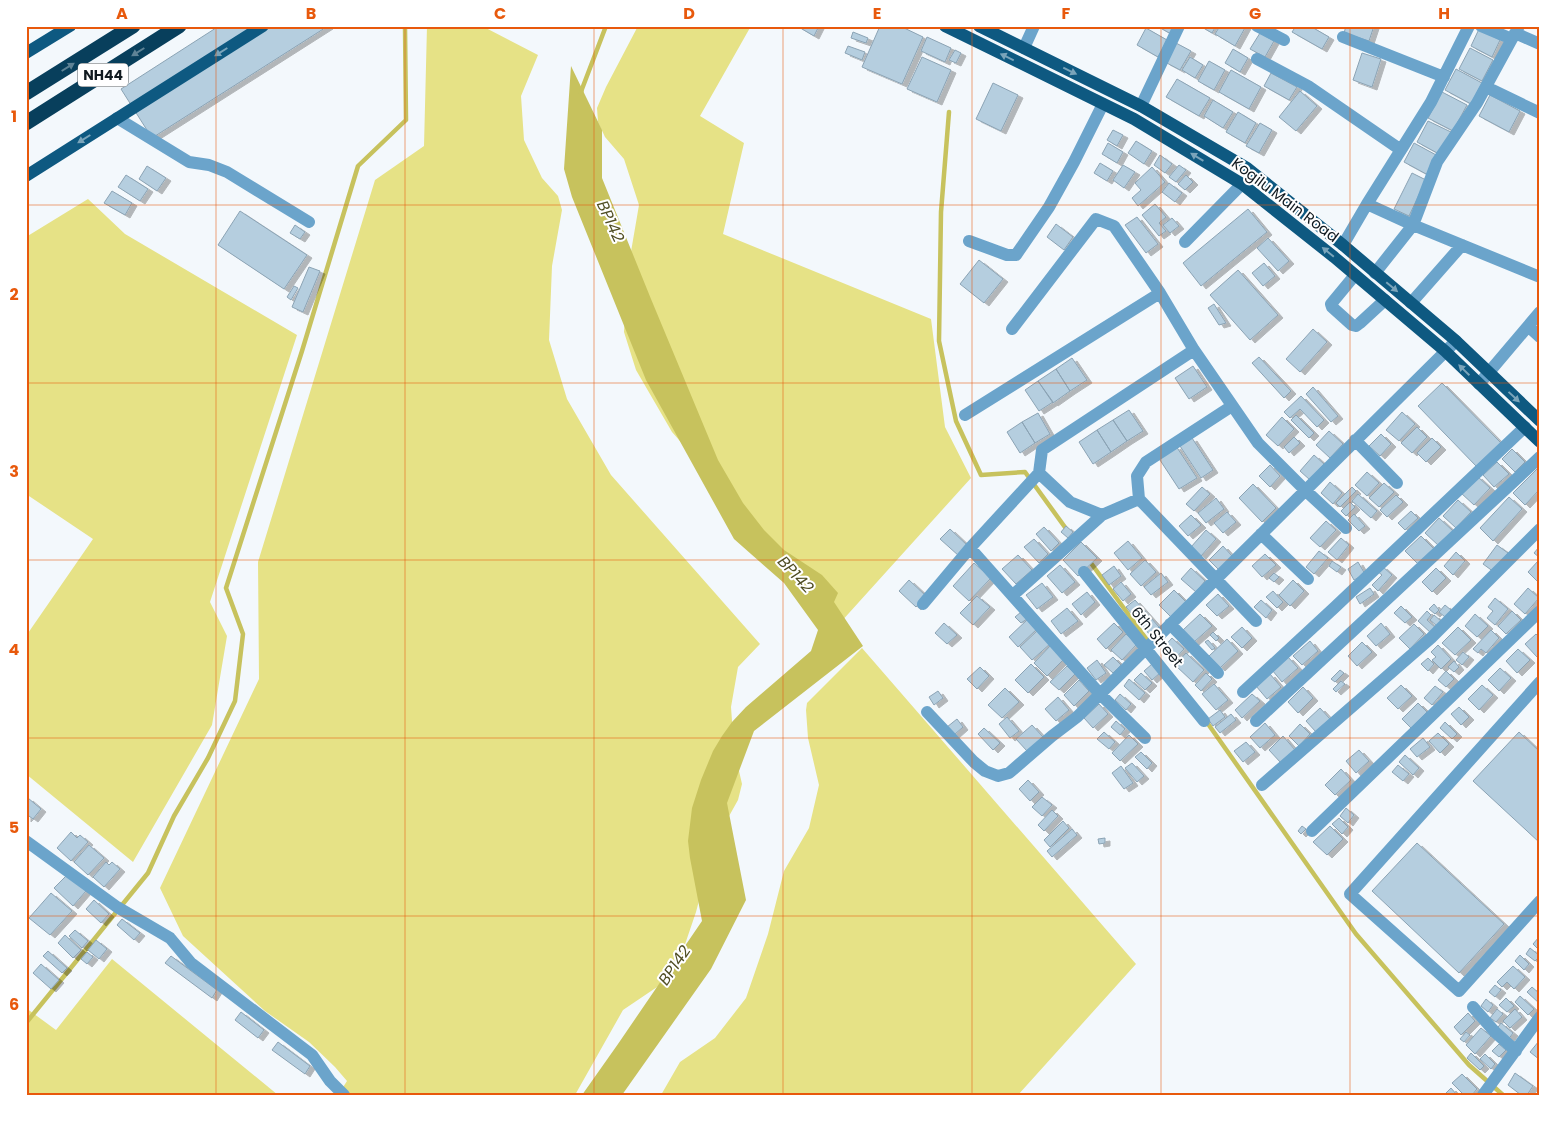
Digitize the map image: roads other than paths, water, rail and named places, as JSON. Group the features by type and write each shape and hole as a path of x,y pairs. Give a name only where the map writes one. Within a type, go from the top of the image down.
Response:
{"highway":[{"name":"NH44","path":"26,93 133,26"},
{"name":"NH44","path":"26,123 179,26"}],"main road":[{"path":"26,53 70,26"},
{"path":"26,176 263,26"},
{"name":"Kogilu Main Road","path":"945,26 1134,119 1242,184 1356,275 1445,351 1540,442"},
{"name":"Kogilu Main Road","path":"979,26 1141,106 1247,168 1412,303 1456,341 1540,421"},
{"path":"1038,72 1044,58"}],"street":[{"path":"1024,48 1034,26"},
{"path":"1141,106 1179,26"},
{"path":"1257,26 1284,40"},
{"path":"1343,245 1432,102 1469,26"},
{"path":"1481,26 1516,33 1540,44"},
{"path":"1376,273 1414,225 1437,162 1477,103 1516,33"},
{"path":"1343,37 1444,76"},
{"path":"1258,59 1308,86 1401,150"},
{"path":"1486,87 1540,113"},
{"path":"969,241 1007,255 1016,255 1049,207 1103,104"},
{"path":"117,118 189,162 209,165 227,172 310,222"},
{"path":"1185,242 1242,184"},
{"path":"1367,204 1540,277"},
{"path":"1012,329 1096,219 1114,226 1160,294 1194,350 1258,443 1346,528"},
{"path":"1412,303 1462,245"},
{"path":"1356,275 1331,304 1352,325 1356,326 1385,300"},
{"path":"965,414 1160,294"},
{"path":"1478,384 1540,312"},
{"path":"1528,326 1540,337"},
{"path":"927,712 974,762 985,771 998,776 1010,773 1077,717 1456,341"},
{"path":"923,604 970,548 1039,473 1042,450 1194,350"},
{"path":"1232,406 1146,462 1137,476 1139,499 1256,621"},
{"path":"1243,692 1525,428"},
{"path":"1355,440 1396,483"},
{"path":"1256,721 1540,457"},
{"path":"1039,473 1070,502 1102,515"},
{"path":"1013,596 1102,515 1139,499"},
{"path":"1262,785 1431,638 1540,529"},
{"path":"1261,534 1308,578"},
{"path":"970,548 1100,694 1145,738"},
{"name":"6th Street","path":"1084,572 1204,722"},
{"path":"1312,831 1540,611"},
{"path":"1170,624 1218,673"},
{"path":"1540,682 1350,894 1459,991 1540,901"},
{"path":"26,841 117,907 170,938 191,963 312,1055 330,1081 344,1095"},
{"path":"1473,1007 1516,1051"},
{"path":"1486,1091 1540,1017"}],"water":[{"path":"571,66 602,130 602,178 718,460 743,503 764,530 784,550 822,575 838,593 834,602 863,646 754,731 727,803 746,900 711,969 622,1095 582,1095 702,921 688,841 692,808 713,751 732,722 746,707 811,651 818,630 784,583 734,539 646,380 572,197 564,169"}],"waterway":[{"path":"26,1023 148,873 174,816 208,758 235,701 243,634 226,588 302,351 358,166 406,120 405,26"},
{"name":"BP142","path":"581,93 606,26"},
{"path":"949,112 941,212 939,341 956,421 981,475 1025,472 1067,530"},
{"path":"1088,559 1150,644"},
{"path":"1206,721 1356,934 1469,1065 1503,1095"}]}
